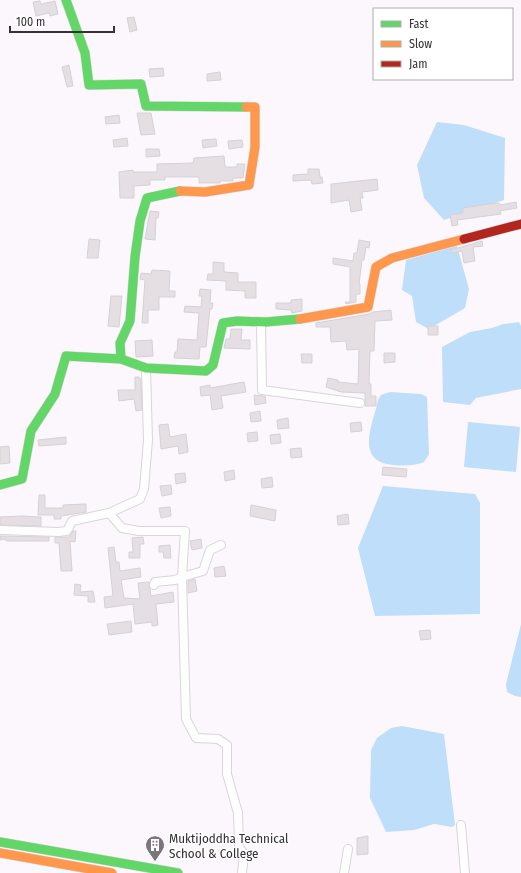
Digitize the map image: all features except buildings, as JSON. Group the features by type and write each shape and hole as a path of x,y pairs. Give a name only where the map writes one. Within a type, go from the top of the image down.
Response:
{"street":[{"path":"66,0 85,53 89,85 141,84 146,106 255,107 254,146 249,185 205,192 175,190 146,198 140,221 135,257 130,321 120,344 121,359"},
{"path":"0,485 22,479 31,431 55,394 66,356 121,359 146,368 206,371 213,365 223,323 236,319 270,322 313,317 368,307 376,267 392,258 521,224"},
{"path":"261,322 262,390 360,403"},
{"path":"0,530 67,531 72,521 109,513 140,499 144,489 148,427 146,368"},
{"path":"109,513 122,528 138,531 185,531 182,576 186,719 196,738 218,739 227,745 227,774 238,813 239,847 244,854 242,873"},
{"path":"154,585 154,582 175,580 182,576 203,571 210,550 221,545"},
{"path":"461,825 465,873"},
{"path":"0,842 178,873"},
{"path":"344,873 348,849"},
{"path":"0,853 112,873"}],"water":[{"path":"437,122 464,125 505,138 504,200 444,220 424,198 417,165"},
{"path":"457,246 469,289 465,308 429,329 416,322 412,296 402,290 406,260"},
{"path":"519,322 521,326 521,389 476,398 470,405 443,402 442,347 470,332 492,328 503,324"},
{"path":"390,392 421,394 427,397 429,454 424,462 401,466 393,465 381,462 374,457 370,449 370,430 378,400 381,395"},
{"path":"468,422 520,427 516,472 464,467"},
{"path":"383,486 475,494 480,503 480,614 375,616 358,548"},
{"path":"521,624 521,697 507,692 506,684"},
{"path":"402,726 444,734 455,825 452,827 434,824 414,830 386,832 370,798 371,750 377,738 391,728"}],"traffic: fast":[{"path":"66,0 85,53 89,85 141,84 146,106 246,107"},
{"path":"121,359 120,343 130,321 135,257 140,221 147,198 180,191"},
{"path":"0,485 22,479 31,431 55,394 66,356 121,359 146,368 206,371 213,365 223,323 237,321 266,322 300,319"},
{"path":"0,842 178,873"}],"traffic: slow":[{"path":"180,191 205,192 249,185 255,147 255,107 246,107"},
{"path":"300,319 368,307 376,267 392,258 464,239"},
{"path":"0,853 112,873"}],"traffic: jam":[{"path":"464,239 521,224"}],"place":[{"name":"Muktijoddha Technical School & College","path":"155,862"}]}
